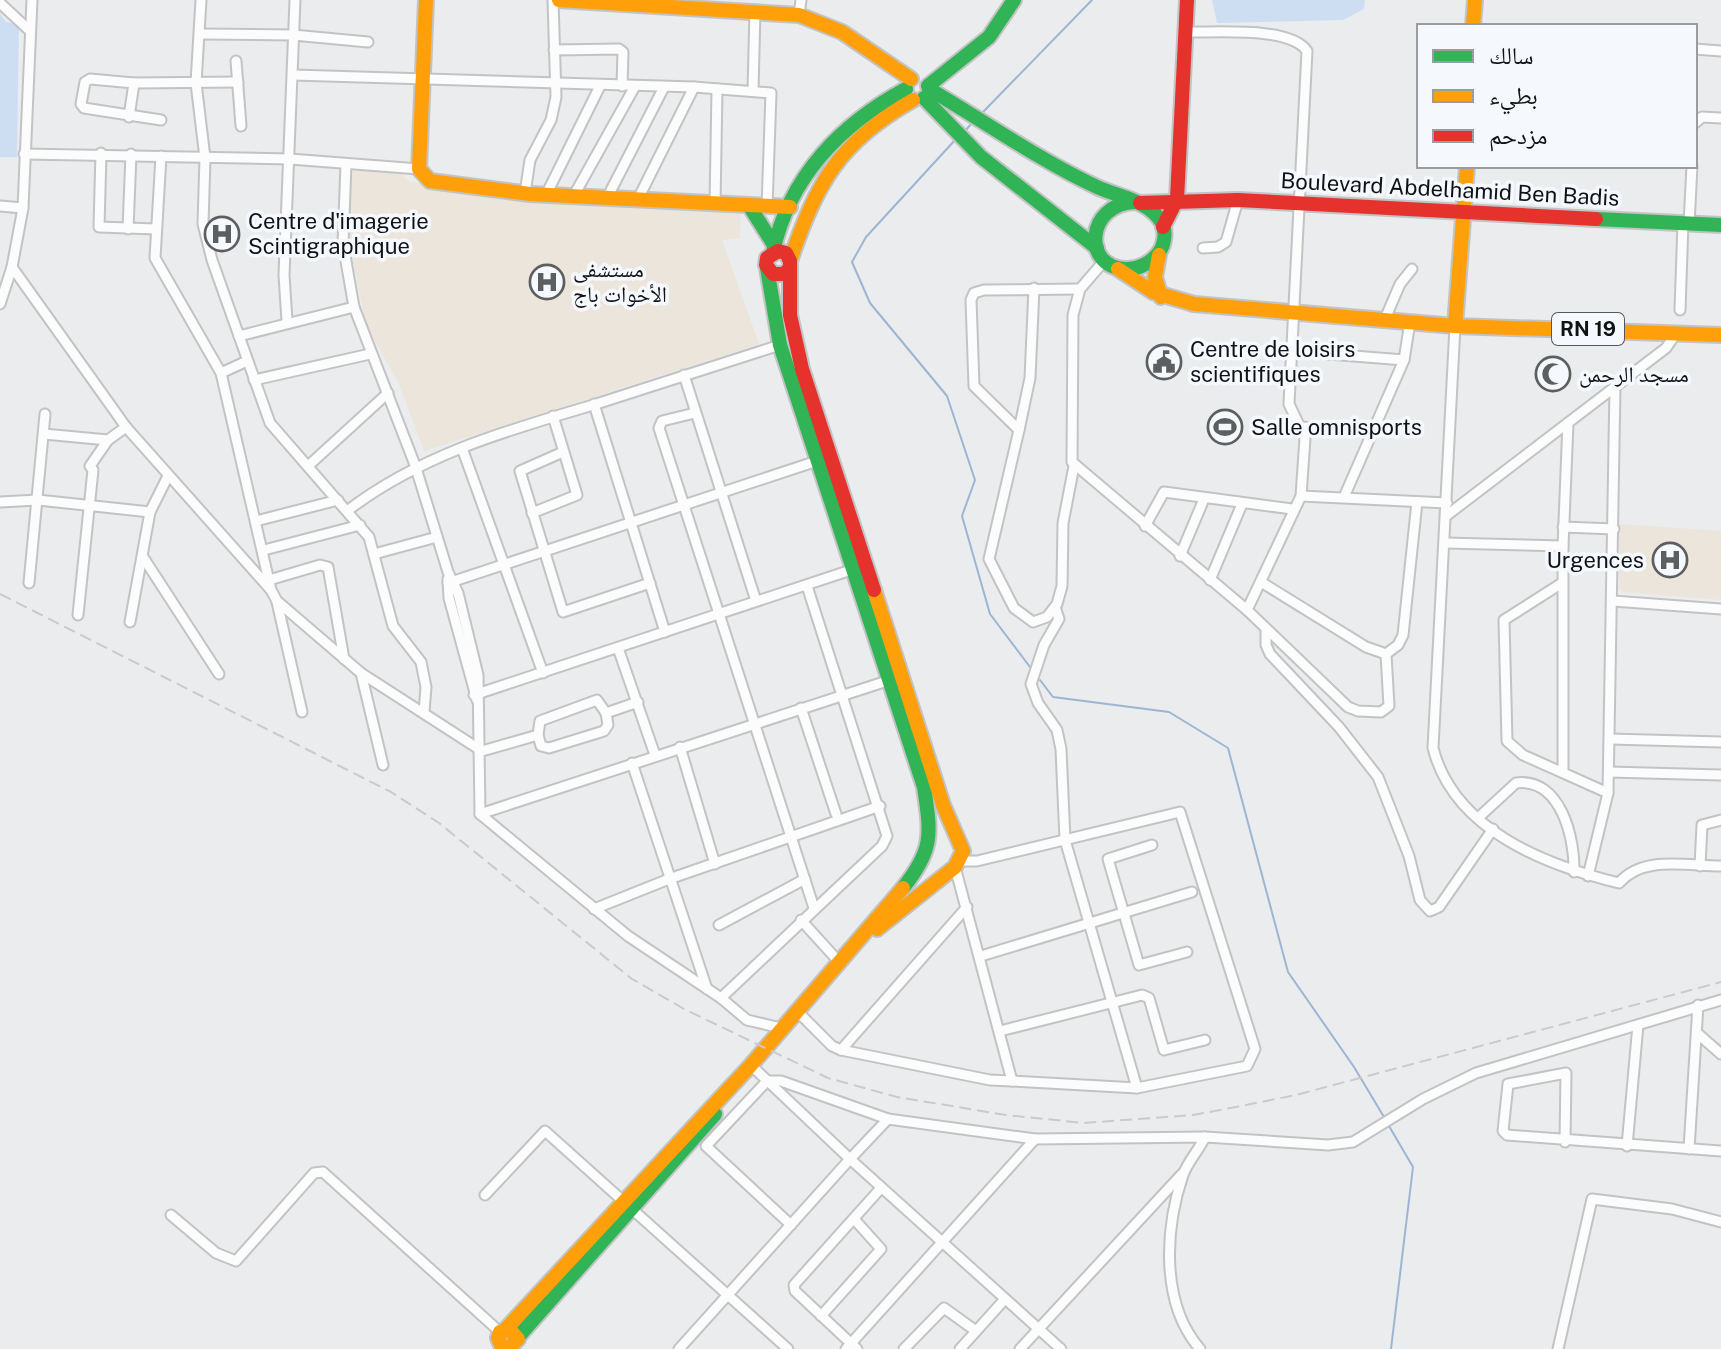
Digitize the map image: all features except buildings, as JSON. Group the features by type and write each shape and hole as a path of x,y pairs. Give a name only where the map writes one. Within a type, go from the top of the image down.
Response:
{"main road":[{"path":"426,0 419,169 424,177 437,183 546,195 715,206 790,207"},
{"path":"556,0 755,10 800,7 898,67 981,157 1132,282 1161,297 1194,304 1455,326 1467,168"},
{"path":"767,268 781,275 790,264 814,196 834,161 854,136 990,35 1008,14 1014,0"},
{"path":"1163,227 1177,199 1187,0"},
{"path":"1473,24 1475,0"},
{"path":"865,937 957,865 963,851 943,805 825,459 780,345 767,258 790,207 846,127 918,90 944,97 1088,182 1152,210 1163,227 1164,241 1155,277 1161,297"},
{"path":"1088,182 1102,215"},
{"name":"Boulevard Abdelhamid Ben Badis","path":"1138,203 1177,199 1238,200 1721,225"},
{"path":"1138,203 1120,203 1102,215 1095,235 1107,259 1141,269 1159,255"},
{"path":"697,1138 781,1028 865,937 921,866 928,852 931,832 924,787 854,569 793,335 790,264 782,251 773,248 758,215 750,207"},
{"name":"RN 19","path":"1455,326 1721,335"},
{"path":"931,832 959,837"},
{"path":"928,852 940,864 957,865"},
{"path":"487,1349 511,1342 627,1207 697,1138 787,1032 797,1011"}],"street":[{"path":"0,304 12,267 23,208 32,0"},
{"path":"201,0 196,83 205,158 205,238 270,423 360,525 374,554 393,626 421,662 426,687 424,712"},
{"path":"287,321 284,275 295,0"},
{"path":"525,193 530,160 551,120 556,83 556,0"},
{"path":"0,3 29,30"},
{"path":"753,91 755,10"},
{"path":"1187,32 1286,36 1295,39 1307,51 1289,404 1305,438 1301,496 1292,509 1247,610"},
{"path":"201,34 293,35 368,42"},
{"path":"554,50 619,49 623,52 622,86"},
{"path":"1697,49 1721,51"},
{"path":"236,61 241,126"},
{"path":"293,75 663,89 694,87 753,91 773,96 767,207"},
{"path":"161,120 87,110 81,104 88,79 134,83 238,82"},
{"path":"129,117 134,83"},
{"path":"546,195 600,86"},
{"path":"638,199 694,87"},
{"path":"573,197 634,88"},
{"path":"607,198 663,89"},
{"path":"715,206 717,89"},
{"path":"1697,121 1702,117 1721,118"},
{"path":"24,154 101,153 290,159 419,169"},
{"path":"101,153 99,227 156,229"},
{"path":"128,229 131,154"},
{"path":"161,156 157,263 221,373 302,712"},
{"path":"346,164 343,244 354,307 415,465 449,579 468,629 482,751 477,800 480,814 655,956 721,998 747,1020 781,1028"},
{"path":"1680,310 1692,168"},
{"path":"1203,248 1218,247 1226,242 1238,200"},
{"path":"0,206 23,208"},
{"path":"1034,288 1030,378 989,559 1014,608 1028,620 1043,620 1055,607 1062,586 1063,523 1074,466 1071,453 1073,315 1080,289 1107,259"},
{"path":"12,267 126,427 270,585"},
{"path":"1385,319 1400,284 1412,269"},
{"path":"1019,430 983,399 974,386 971,300 979,291 1080,289"},
{"path":"239,336 287,321 354,307"},
{"path":"1344,497 1404,360 1410,322"},
{"path":"1455,326 1433,748 1452,792 1493,829 1532,855 1588,876 1619,883 1627,874 1646,865 1721,866"},
{"path":"1446,516 1666,348 1677,332"},
{"path":"347,511 387,481 415,465 553,416 780,345"},
{"path":"1291,351 1404,360"},
{"path":"254,380 370,354"},
{"path":"221,373 247,361"},
{"path":"684,375 756,601"},
{"path":"1588,876 1608,793 1615,386"},
{"path":"308,466 388,393"},
{"path":"594,404 665,632"},
{"path":"695,413 662,421 659,425 681,505 814,908"},
{"path":"29,583 45,414"},
{"path":"532,513 576,496 553,416"},
{"path":"1563,772 1562,583 1568,423"},
{"path":"78,615 92,508 93,470 90,466 108,440 126,427"},
{"path":"1301,427 1371,432"},
{"path":"44,434 108,440"},
{"path":"462,448 543,673"},
{"path":"563,452 521,469 542,549 565,613 650,583"},
{"path":"449,579 825,459"},
{"path":"1074,466 1247,610 1309,673 1348,707 1358,711 1381,712 1389,706 1386,654"},
{"path":"130,622 150,512 168,476"},
{"path":"1145,526 1164,492 1292,509"},
{"path":"1301,496 1447,503"},
{"path":"1180,556 1204,499"},
{"path":"0,502 38,500 150,512"},
{"path":"256,521 338,500"},
{"path":"1386,654 1398,645 1403,635 1417,502"},
{"path":"1210,580 1242,504"},
{"path":"264,550 360,525"},
{"path":"1563,527 1614,529"},
{"path":"374,554 437,537"},
{"path":"1445,543 1563,546"},
{"path":"143,557 219,674"},
{"path":"270,585 320,565 328,567 344,659"},
{"path":"477,697 854,569"},
{"path":"1261,582 1366,647 1386,654"},
{"path":"1562,583 1506,617 1507,741 1523,755 1608,793"},
{"path":"721,998 882,846 888,830 807,586"},
{"path":"277,601 361,673 482,751 538,735"},
{"path":"1613,601 1721,609"},
{"path":"1055,607 1059,619 1044,645 1031,684 1038,703 1057,730 1061,749 1065,840 1137,1088"},
{"path":"1266,629 1265,642 1270,654 1339,727 1378,777 1409,856 1420,900 1430,911 1439,907 1493,829"},
{"path":"618,648 655,755"},
{"path":"361,673 383,765"},
{"path":"480,814 890,680"},
{"path":"597,700 606,713 607,729 549,748 541,746 538,735 540,721 597,700"},
{"path":"606,713 638,702"},
{"path":"801,708 836,814"},
{"path":"1610,739 1721,742"},
{"path":"680,747 715,864"},
{"path":"632,763 707,989"},
{"path":"1609,772 1721,775"},
{"path":"1479,817 1516,783 1536,787 1563,808 1573,842 1574,872"},
{"path":"594,909 669,879 880,806"},
{"path":"797,1011 832,1046 841,1050 990,1080 1137,1088 1247,1066 1255,1049 1180,812 957,865 1012,1081"},
{"path":"1700,866 1702,825 1707,821 1721,820"},
{"path":"1152,845 1108,859 1139,965 1187,952"},
{"path":"719,925 805,879"},
{"path":"981,956 1192,892"},
{"path":"841,1050 967,907"},
{"path":"801,920 840,963"},
{"path":"1000,1031 1142,995 1149,998 1164,1050 1205,1040"},
{"path":"791,1225 697,1138 767,1081 781,1081 888,1119 1035,1139 1205,1137 1342,1145 1367,1136 1448,1085 1476,1073 1721,1000"},
{"path":"1689,1149 1698,1005"},
{"path":"1627,1146 1638,1025"},
{"path":"1697,1033 1721,1054"},
{"path":"755,1069 881,1188 1061,1349"},
{"path":"1565,1142 1566,1073 1507,1085 1504,1133 1565,1142 1721,1151"},
{"path":"679,1349 888,1119"},
{"path":"485,1195 545,1131 788,1349"},
{"path":"1020,1349 1184,1171 1205,1137"},
{"path":"881,1188 794,1285 795,1291 851,1347 1035,1139"},
{"path":"1184,1171 1172,1212 1168,1255 1178,1306 1197,1348"},
{"path":"171,1215 216,1253 236,1261 314,1173 323,1172 511,1342"},
{"path":"1558,1349 1592,1199 1672,1209 1721,1222"},
{"path":"821,1316 881,1249 854,1219"},
{"path":"960,1349 1005,1299"},
{"path":"904,1349 944,1308 976,1331"}],"shaded area":[{"path":"1212,0 1365,0 1364,9 1343,20 1217,23"},
{"path":"0,14 6,22 19,24 17,157 0,157"},
{"name":"مستشفى الأخوات باج","path":"353,167 396,170 410,182 511,196 741,209 740,238 722,240 759,344 424,451 399,384 366,325 348,236"},
{"name":"Urgences","path":"1619,524 1721,531 1721,600 1622,592 1619,588"}],"waterway":[{"path":"983,112 1092,0"},
{"path":"964,132 973,122"},
{"path":"956,139 866,237 852,262 870,303 947,396 975,480 962,516 990,614 1030,667"},
{"path":"1040,680 1053,697 1169,712 1228,748 1288,972 1354,1067 1384,1117"},
{"path":"1389,1126 1413,1167 1391,1349"}],"railway":[{"path":"0,594 391,792 439,823 632,979 684,1009 828,1078 897,1097 1006,1115 1084,1123 1193,1115 1296,1095 1721,982"}],"traffic: fast":[{"path":"928,86 989,37 1014,0"},
{"path":"773,252 791,200 821,156 860,119 906,89"},
{"path":"929,89 1054,165 1140,204 1155,214 1163,225 1164,234 1157,255 1134,268 1111,266 1096,247 1099,224 1107,213 1119,205 1135,202"},
{"path":"924,98 981,157 1097,248"},
{"path":"750,207 774,245"},
{"path":"1596,219 1721,225"},
{"path":"767,268 780,345 924,787 928,840 920,862 903,888"},
{"path":"518,1337 715,1114"}],"traffic: slow":[{"path":"426,0 419,169 430,181 530,194 790,207"},
{"path":"559,0 799,15 842,32 911,79"},
{"path":"1473,24 1475,0"},
{"path":"790,261 810,208 834,167 866,132 913,100"},
{"path":"1467,168 1455,326 1721,335"},
{"path":"1159,255 1155,277 1161,297"},
{"path":"1118,269 1153,292 1194,304 1455,326"},
{"path":"874,590 943,805 963,851 955,867 877,929"},
{"path":"506,1329 751,1065 903,888"},
{"path":"509,1329 518,1339 508,1349 502,1347 498,1338 500,1332 509,1329"}],"traffic: jam":[{"path":"1163,227 1177,199 1187,0"},
{"path":"1140,203 1238,200 1596,219"},
{"path":"790,268 784,274 773,274 766,265 767,258 778,251 786,253 790,261 790,315 802,369 874,590"}],"place":[{"name":"Centre d'imagerie Scintigraphique","path":"222,234"},
{"name":"مستشفى الأخوات باج","path":"547,282"},
{"name":"Centre de loisirs scientifiques","path":"1164,362"},
{"name":"مسجد الرحمن","path":"1553,374"},
{"name":"Salle omnisports","path":"1225,427"},
{"name":"Urgences","path":"1670,560"}]}
